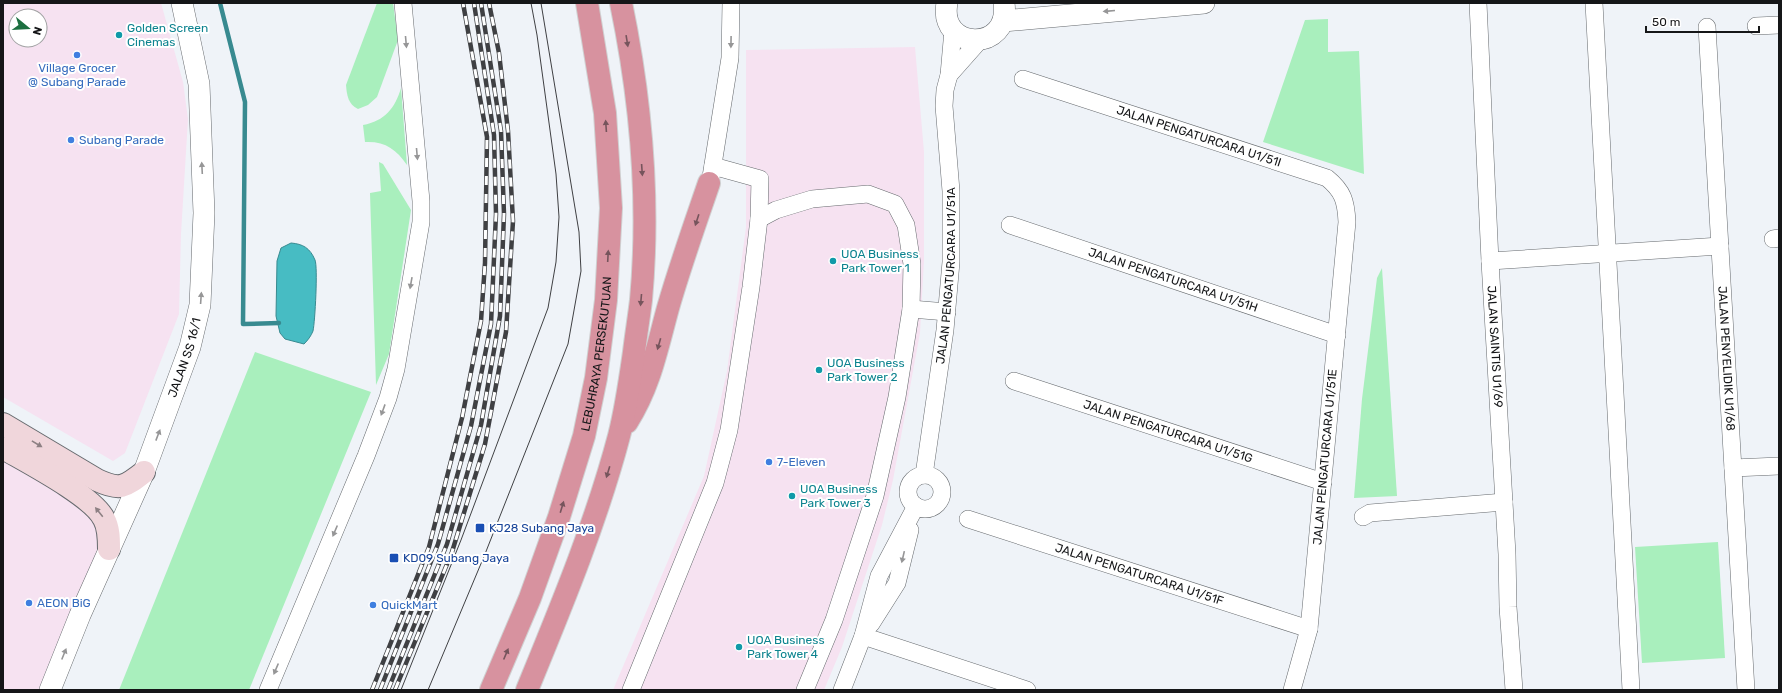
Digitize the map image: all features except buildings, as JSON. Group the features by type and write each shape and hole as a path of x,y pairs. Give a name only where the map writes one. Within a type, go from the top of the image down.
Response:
{"highway":[{"name":"LEBUHRAYA PERSEKUTUAN","path":"491,690 530,598 559,517 584,436 596,378 606,300 611,208 605,113 587,3"},
{"path":"527,690 590,531 619,435 641,300 645,207 638,109 621,3"},
{"path":"619,435 637,406 647,386 672,294 711,174"}],"main road":[{"path":"3,424 96,480 111,487 121,487 144,472"},
{"path":"3,448 83,496 96,508 104,518 108,530 109,549"}],"street":[{"name":"JALAN SS 16/1","path":"50,690 80,615 144,472 190,347 200,305 204,213 198,84 182,3"},
{"path":"268,690 366,456 388,398 396,369 421,222 422,200 403,3"},
{"path":"631,690 715,483 729,430 752,287 759,219 760,179 711,174 730,58 731,3"},
{"path":"947,3 946,17 953,30 965,39 980,40"},
{"path":"949,75 980,40 994,33 1003,12 1204,3"},
{"name":"JALAN SAINTIS U1/69","path":"1478,3 1490,261 1514,690"},
{"path":"1594,3 1631,690"},
{"path":"1756,26 1779,24"},
{"name":"JALAN PENYELIDIK U1/68","path":"1707,27 1746,690"},
{"name":"JALAN PENGATURCARA U1/51A","path":"924,475 947,312 951,262 951,191 944,106 945,90 949,75 953,30"},
{"name":"JALAN PENGATURCARA U1/51I","path":"1023,79 1327,178 1336,185 1343,195 1346,206 1347,222"},
{"path":"759,219 776,210 812,199 868,194 895,204 906,224 912,264 911,309 897,397 875,496 834,620 805,690"},
{"name":"JALAN PENGATURCARA U1/51E","path":"1292,690 1309,629 1347,222"},
{"name":"JALAN PENGATURCARA U1/51H","path":"1010,225 1337,335"},
{"path":"1490,261 1720,246"},
{"path":"911,309 947,312"},
{"name":"JALAN PENGATURCARA U1/51G","path":"1014,380 1323,482"},
{"path":"1733,468 1779,466"},
{"path":"924,475 934,478 939,482 942,493 937,504 927,509 916,506 909,498 909,488 915,479 924,475"},
{"path":"1363,517 1370,513 1504,502"},
{"path":"842,690 863,636 879,576 916,506"},
{"name":"JALAN PENGATURCARA U1/51F","path":"968,519 1309,629"},
{"path":"863,636 1027,690"}],"shaded area":[{"path":"3,3 161,3 183,82 188,119 181,234 179,314 125,453 113,461 3,397"},
{"path":"915,47 924,152 924,260 920,333 893,480 882,525 842,647 824,690 613,690 704,476 727,371 746,227 746,50"},
{"name":"AEON BiG","path":"3,454 93,512 102,539 41,690 3,690"}],"green space":[{"path":"377,3 393,3 398,40 377,97 368,105 358,109 352,105 349,99 346,85"},
{"path":"1328,19 1328,52 1359,51 1364,174 1263,142 1305,20"},
{"path":"401,88 407,165 394,150 389,147 378,143 365,142 363,125 383,117 396,102"},
{"path":"379,162 383,164 411,210 389,354 376,385 370,193 381,191"},
{"path":"1382,268 1397,496 1354,498 1362,399 1377,278"},
{"path":"255,352 371,392 249,690 119,690"},
{"path":"1718,542 1725,658 1642,663 1635,547"}],"water":[{"path":"291,243 306,247 313,256 316,265 315,317 313,331 304,344 285,339 280,333 276,316 277,261 281,248"}],"waterway":[{"path":"220,3 245,102 243,324 279,323"}],"tram line":[{"path":"401,690 461,540 548,308 556,262 559,217 556,174 537,35 531,3"},
{"path":"428,690 485,554 568,344 581,271 579,232 541,3"}],"railway":[{"path":"372,690 429,547 462,418 481,321 485,263 487,137 463,3"},
{"path":"380,690 438,544 471,426 491,324 496,214 494,135 474,3"},
{"path":"388,690 447,544 481,425 500,316 504,214 501,131 481,3"},
{"path":"395,690 452,552 485,444 506,332 513,221 508,131 499,53 489,3"}],"place":[{"name":"Golden Screen Cinemas","path":"119,35"},
{"name":"Village Grocer @ Subang Parade","path":"77,55"},
{"name":"Subang Parade","path":"71,140"},
{"name":"UOA Business Park Tower 1","path":"833,261"},
{"name":"UOA Business Park Tower 2","path":"819,370"},
{"name":"7-Eleven","path":"769,462"},
{"name":"UOA Business Park Tower 3","path":"792,496"},
{"name":"KJ28 Subang Jaya","path":"480,528"},
{"name":"KD09 Subang Jaya","path":"394,558"},
{"name":"AEON BiG","path":"29,603"},
{"name":"QuickMart","path":"373,605"},
{"name":"UOA Business Park Tower 4","path":"739,647"}]}
